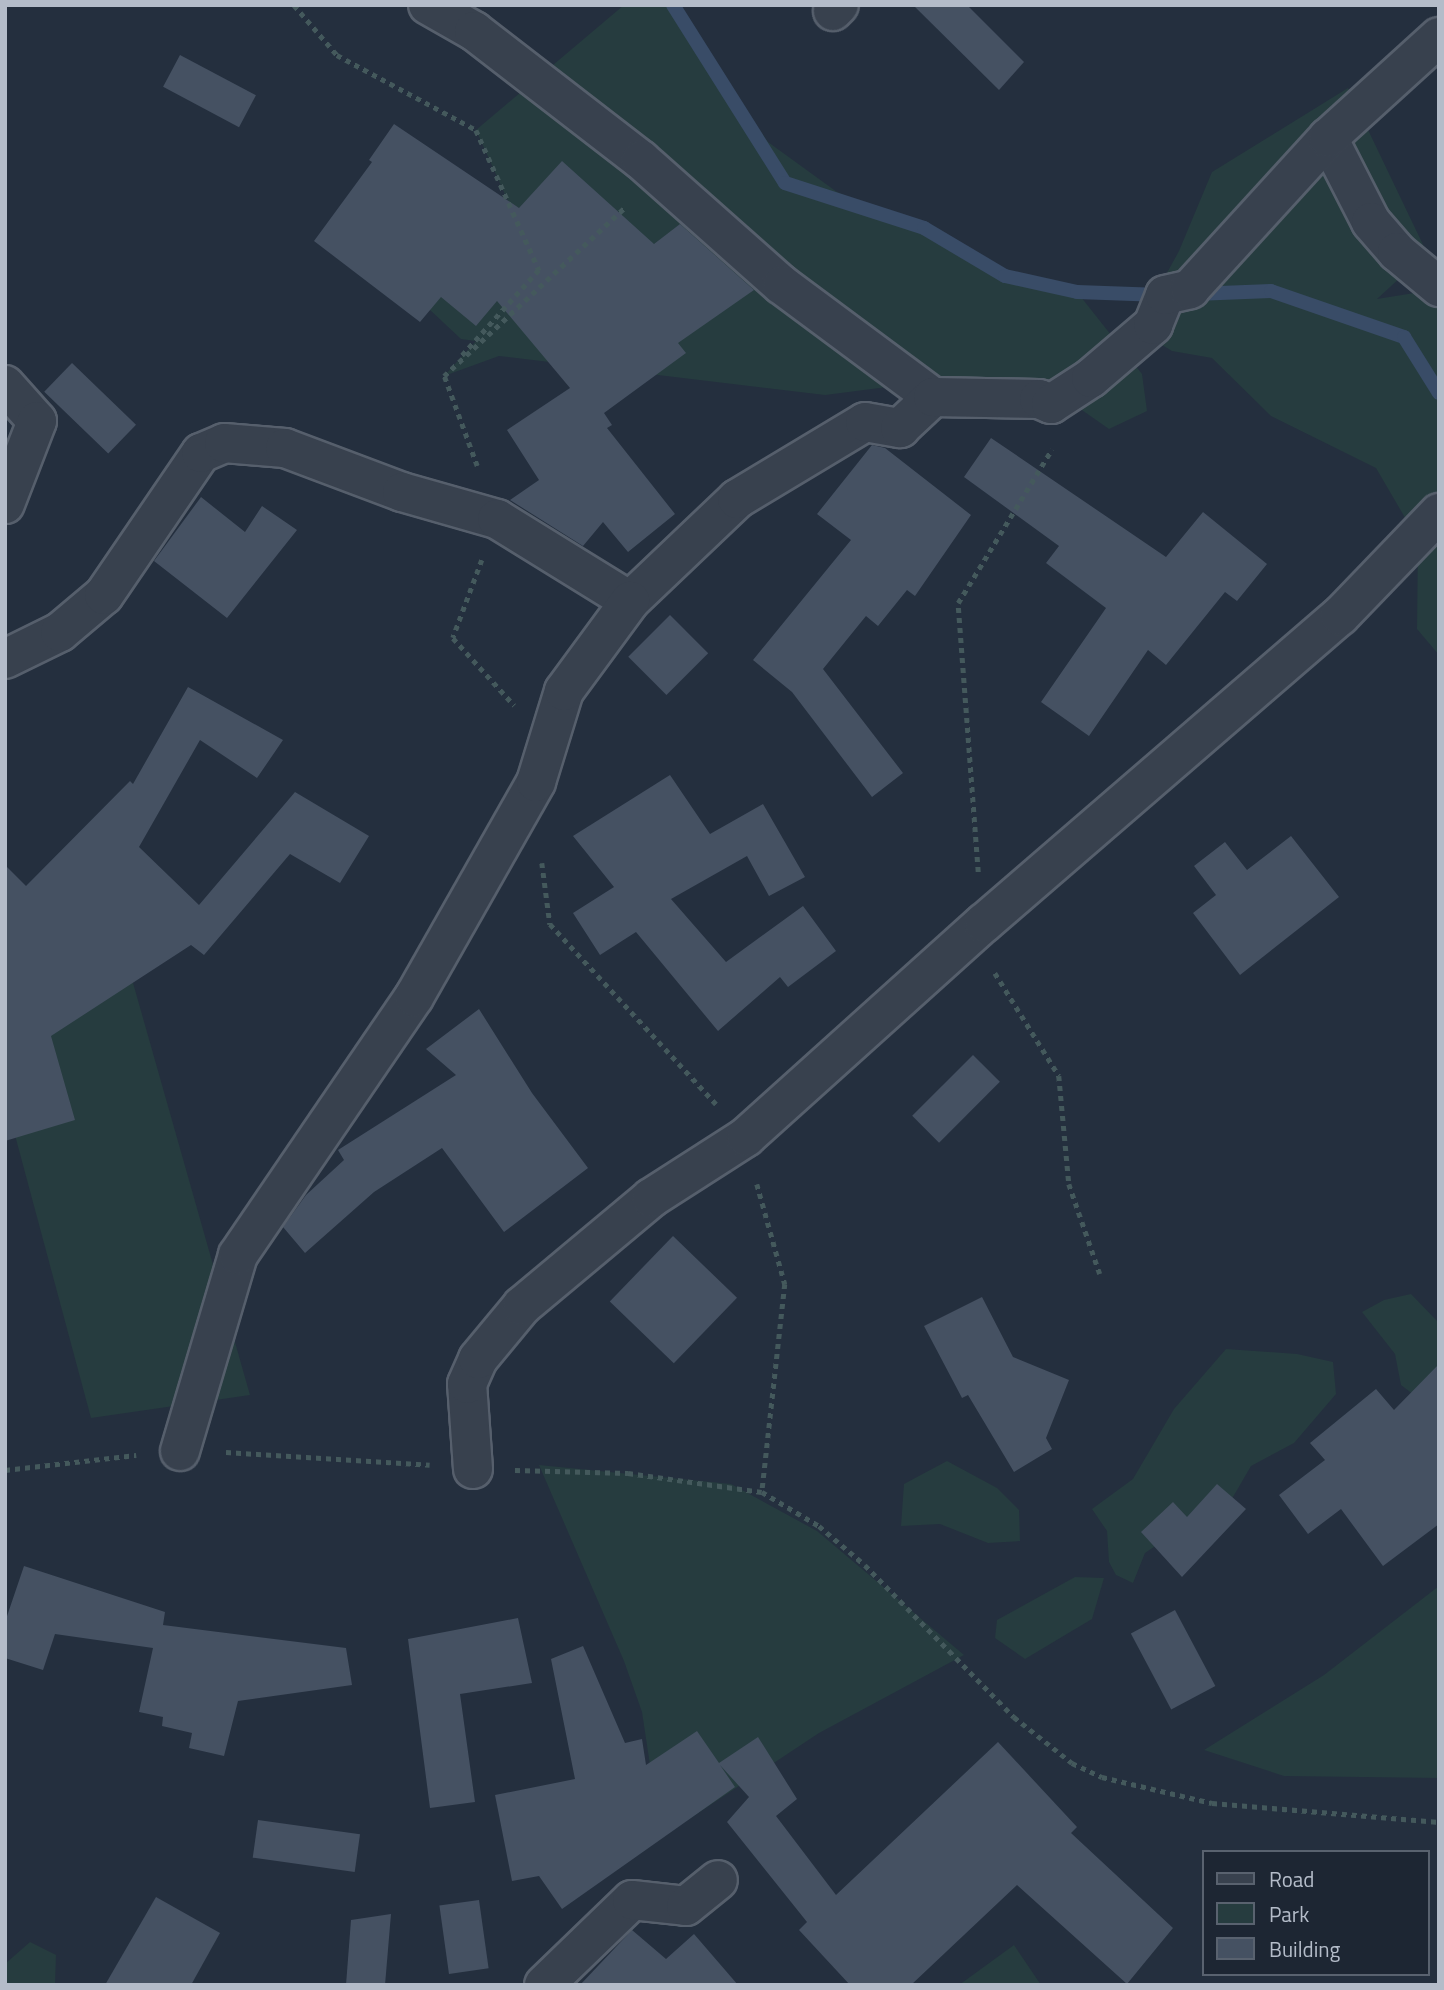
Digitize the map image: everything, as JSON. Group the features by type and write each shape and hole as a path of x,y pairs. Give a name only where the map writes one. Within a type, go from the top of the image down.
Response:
{"street":[{"path":"428,5 474,31 641,160 782,285 933,397 1040,399 1051,404 1153,325 1165,295 1190,289 1328,138 1439,37"},
{"path":"1328,138 1371,222 1397,252 1439,287"},
{"path":"5,384 37,421 5,504"},
{"path":"180,1451 239,1255 414,996 536,782 564,691 631,601 737,499 865,422 900,428 933,397"},
{"path":"5,659 60,632 104,595 201,453 224,443 285,448 402,492 497,519 631,601"},
{"path":"473,1469 467,1384 499,1331 616,1224 746,1137 984,923 1340,616 1439,513"},
{"path":"544,1985 632,1900 685,1906 718,1880"}],"path":[{"path":"295,5 337,55 476,130 539,270 444,376"},
{"path":"444,376 624,213 641,160"},
{"path":"444,376 497,519 453,638 516,709"},
{"path":"1042,440 1054,446 958,603 974,841 990,965 1059,1076 1069,1184 1100,1274"},
{"path":"540,850 550,924 746,1137 786,1284 761,1492"},
{"path":"5,1470 180,1451 293,1454 473,1469 628,1473 761,1492 819,1526 864,1565 1014,1717 1072,1763 1092,1773 1212,1803 1439,1822"}],"green space":[{"path":"624,5 673,5 768,142 837,192 924,228 1005,276 1077,292 1142,374 1147,411 1109,429 1049,387 950,379 825,395 499,356 444,376 476,341 461,339 429,309 417,211 539,270 476,130"},
{"path":"1348,88 1427,253 1377,299 1439,289 1439,655 1417,629 1418,540 1376,468 1271,416 1212,358 1172,351 1136,329 1179,251 1212,172"},
{"path":"120,937 250,1395 91,1418 5,1098"},
{"path":"1411,1294 1439,1323 1439,1414 1401,1385 1395,1354 1362,1312 1384,1300"},
{"path":"1226,1349 1297,1354 1333,1362 1336,1394 1294,1443 1251,1466 1226,1509 1176,1532 1145,1553 1133,1583 1116,1575 1109,1562 1107,1531 1092,1509 1133,1479 1174,1409"},
{"path":"947,1461 997,1488 1019,1510 1020,1541 988,1543 940,1524 901,1526 904,1484"},
{"path":"539,1465 731,1484 817,1531 964,1655 819,1733 677,1827 650,1765 642,1712 624,1661"},
{"path":"1075,1577 1104,1578 1092,1619 1025,1659 995,1638 997,1620"},
{"path":"1439,1586 1439,1778 1284,1776 1204,1750 1324,1675"},
{"path":"30,1942 56,1955 55,1985 5,1985 5,1964"},
{"path":"1014,1945 1041,1985 959,1985"}],"building":[{"path":"913,5 967,5 1024,62 999,90"},
{"path":"180,55 256,95 239,127 163,87"},
{"path":"394,124 519,208 562,161 654,244 680,224 754,290 678,343 686,353 604,413 612,425 607,428 675,514 628,552 603,522 583,546 510,500 539,480 507,430 570,388 497,301 476,326 441,297 420,322 314,241 372,162 369,160"},
{"path":"72,363 136,425 108,454 44,392"},
{"path":"991,438 1166,557 1203,512 1267,564 1237,601 1225,592 1166,665 1148,650 1089,736 1041,702 1106,608 1046,563 1059,546 964,477"},
{"path":"872,445 885,448 971,515 915,596 907,590 878,626 866,616 823,669 903,773 872,797 792,692 753,660 851,540 817,514"},
{"path":"201,497 245,532 262,506 297,530 227,618 154,561"},
{"path":"670,615 708,653 666,695 628,657"},
{"path":"188,687 283,740 257,778 200,740 139,847 199,905 295,792 369,836 340,883 290,854 204,955 191,945 51,1036 75,1120 5,1141 5,865 26,886 130,781 133,784"},
{"path":"670,775 710,834 763,804 805,877 769,896 747,856 671,899 726,962 803,906 836,951 788,987 780,977 718,1031 636,932 600,955 573,913 614,887 573,836"},
{"path":"1291,836 1339,897 1240,975 1193,913 1216,895 1194,866 1225,842 1247,870"},
{"path":"479,1009 532,1093 588,1168 504,1232 442,1148 374,1192 305,1253 283,1227 306,1195 344,1160 338,1150 456,1075 426,1049"},
{"path":"973,1055 1000,1082 939,1143 912,1116"},
{"path":"673,1236 737,1298 674,1363 610,1301"},
{"path":"982,1297 1013,1357 1069,1380 1046,1438 1052,1449 1014,1472 968,1395 962,1398 924,1326"},
{"path":"1439,1364 1439,1524 1383,1566 1341,1509 1308,1534 1279,1495 1325,1460 1310,1443 1376,1389 1394,1410"},
{"path":"1217,1484 1246,1509 1182,1577 1141,1532 1173,1502 1187,1517"},
{"path":"24,1566 165,1612 163,1625 346,1648 352,1685 238,1701 224,1756 189,1748 192,1733 162,1726 163,1717 139,1712 153,1648 55,1634 43,1670 5,1658 5,1622"},
{"path":"1175,1610 1215,1686 1171,1709 1131,1633"},
{"path":"518,1618 532,1683 460,1694 475,1802 430,1808 408,1639"},
{"path":"583,1646 625,1743 642,1739 646,1765 697,1731 719,1763 758,1737 797,1799 776,1816 836,1895 998,1742 1077,1827 1071,1833 1173,1928 1127,1984 1017,1885 911,1985 850,1985 799,1930 807,1922 727,1822 749,1797 720,1765 735,1787 562,1909 539,1876 512,1881 495,1795 575,1779 551,1659"},
{"path":"258,1820 360,1834 355,1872 253,1858"},
{"path":"156,1897 220,1933 191,1985 105,1985"},
{"path":"479,1900 489,1968 449,1974 439,1906"},
{"path":"391,1914 385,1985 346,1985 351,1920"},
{"path":"632,1930 666,1959 694,1934 738,1985 580,1985"}],"waterway":[{"path":"673,5 785,183 924,228 1005,276 1077,292 1161,295"},
{"path":"1195,294 1271,291 1404,337 1439,393"}]}
